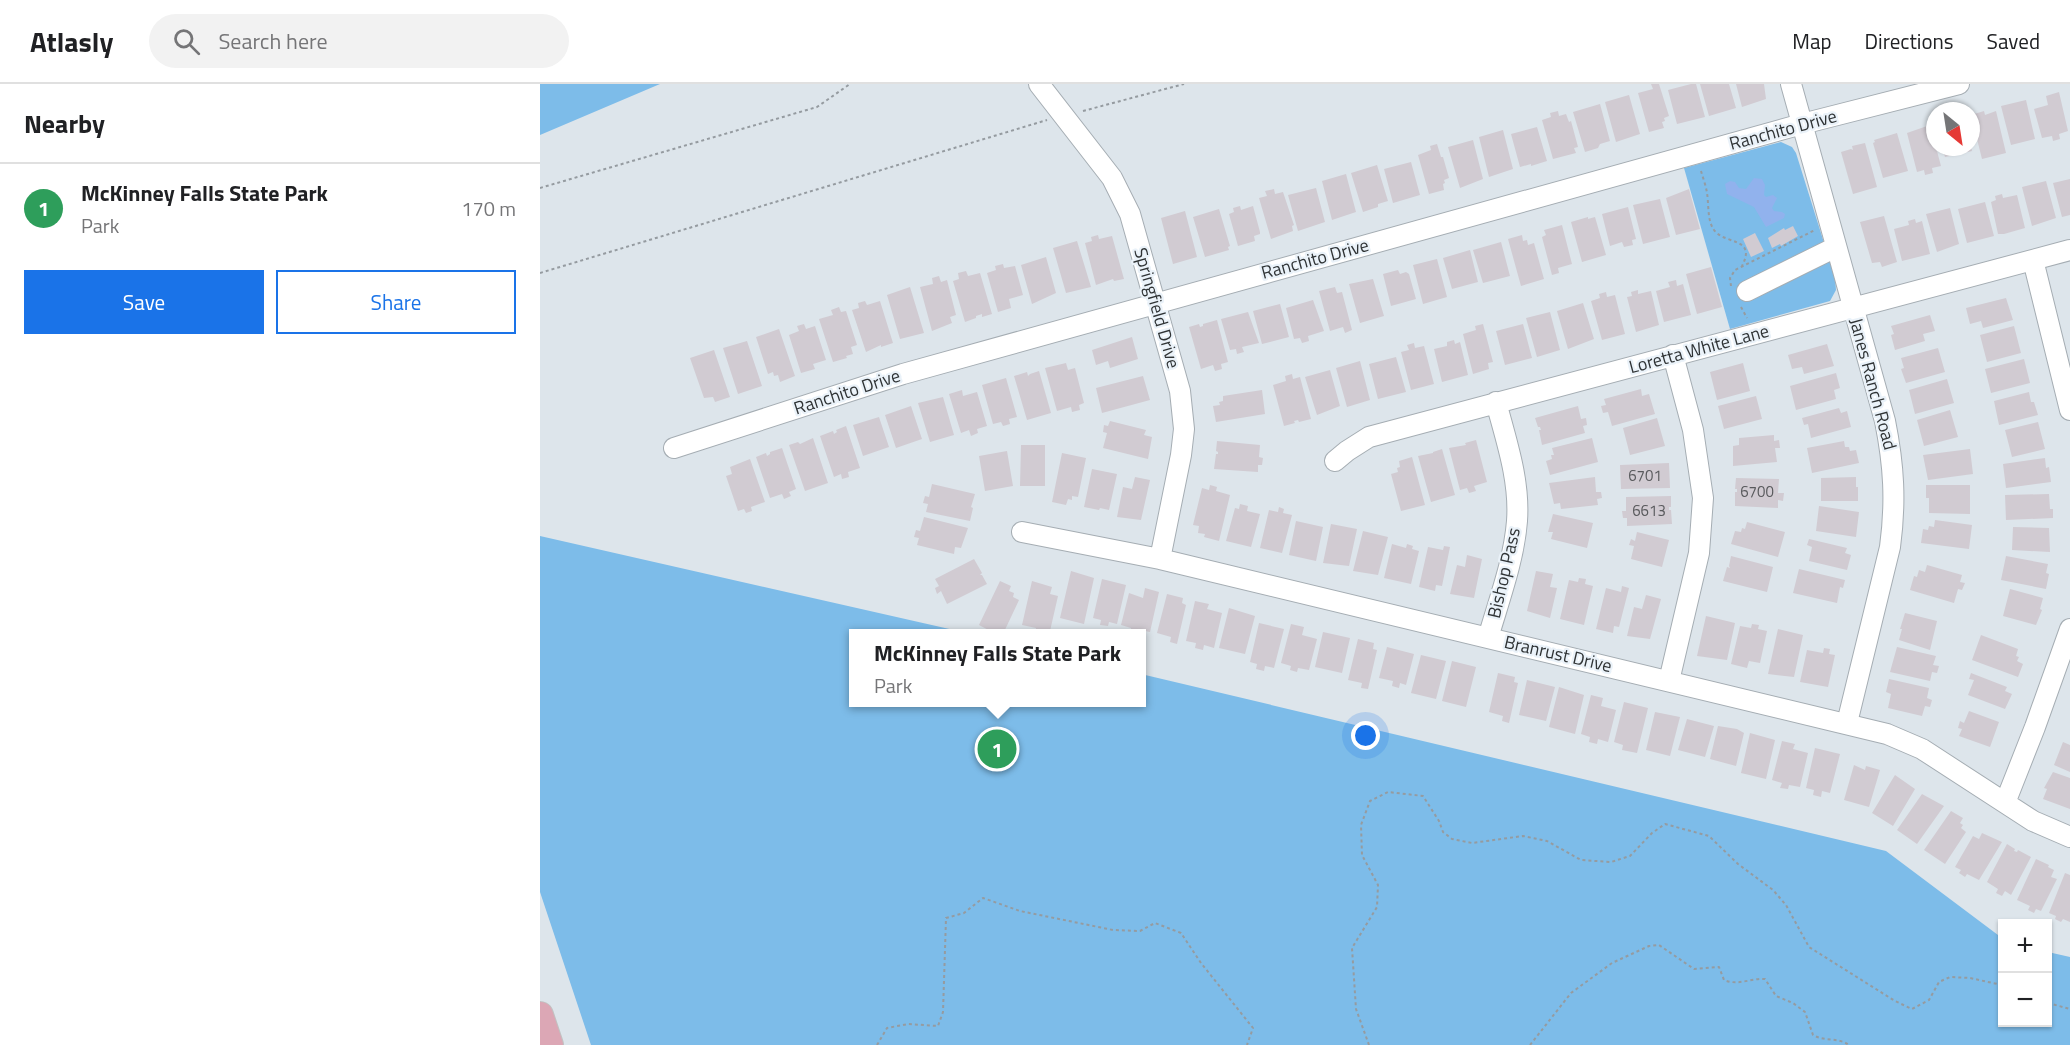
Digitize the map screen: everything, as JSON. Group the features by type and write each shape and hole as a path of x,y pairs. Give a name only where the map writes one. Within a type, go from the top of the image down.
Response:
{"main road":[{"path":"540,1015 550,1045"}],"street":[{"name":"Springfield Drive","path":"1039,84 1100,161 1131,214 1180,391 1184,429 1181,455 1160,559"},
{"name":"Janes Ranch Road","path":"1791,84 1885,421 1895,494 1890,547 1847,723"},
{"name":"Ranchito Drive","path":"674,448 903,374 1802,124 1959,84"},
{"path":"1747,291 1836,247"},
{"name":"Loretta White Lane","path":"1335,461 1369,437 2070,250"},
{"path":"2033,260 2070,410"},
{"path":"1669,681 1699,553 1703,498 1693,430 1672,355"},
{"name":"Bishop Pass","path":"1488,638 1514,542 1517,519 1514,471 1496,402"},
{"name":"Branrust Drive","path":"1022,532 1160,559 1847,723 1905,740 2033,821 2070,837"},
{"path":"2005,803 2035,728 2070,629"}],"path":[{"path":"540,188 817,107 850,84"},
{"path":"1079,111 1184,84"},
{"path":"540,273 1050,119"},
{"path":"1700,169 1707,193 1711,225 1721,236 1741,243 1746,259 1742,266"},
{"path":"1369,1045 1356,1009 1352,948 1377,907 1378,885 1362,855 1361,825 1370,801 1388,792 1423,796 1439,821 1443,832 1452,839 1472,843 1523,836 1546,841 1581,860 1611,862 1630,856 1652,833 1665,824 1709,836 1738,864 1773,890 1786,905 1809,947 1895,1001 1912,1009 1929,1000 1939,982 1950,977 1970,978 1998,984"},
{"path":"877,1045 887,1028 909,1024 938,1026 943,1012 946,918 964,913 983,898 1020,911 1095,927 1140,931 1155,923 1181,933 1201,963 1252,1028 1247,1045"},
{"path":"1530,1045 1541,1028 1571,993 1585,981 1630,954 1648,946 1659,945 1694,969 1719,967 1724,980 1731,983 1743,982 1752,978 1765,979 1776,996 1793,1003 1805,1012 1813,1035 1821,1040 1842,1041 1849,1045"},
{"path":"2052,1004 2070,1009"}],"shaded area":[{"path":"540,84 660,84 540,135"},
{"path":"1781,142 1792,147 1796,153 1835,278 1836,290 1830,301 1730,329 1684,168"},
{"path":"1754,178 1762,179 1766,197 1773,195 1777,198 1772,208 1774,211 1785,214 1784,218 1766,227 1754,207 1727,194 1725,184 1730,181 1735,182 1739,188 1746,189"},
{"path":"540,536 949,629 849,629 849,707 1146,707 1146,675 1886,851 1998,935 1998,1027 2052,1027 2052,953 2070,957 2070,1045 591,1045 540,892"}],"building":[{"path":"1651,84 1659,84 1669,116 1662,122 1664,128 1649,132 1638,93 1653,89"},
{"path":"1696,84 1705,117 1677,124 1668,90"},
{"path":"1700,84 1729,84 1736,108 1709,116"},
{"path":"1736,84 1764,84 1766,99 1742,107"},
{"path":"2059,92 2068,131 2059,134 2060,139 2053,141 2052,136 2042,138 2034,109 2048,105 2046,96"},
{"path":"1629,95 1640,134 1616,142 1605,102"},
{"path":"2026,100 2035,139 2011,145 2001,106"},
{"path":"1600,104 1610,141 1585,152 1573,112"},
{"path":"1558,111 1559,116 1566,114 1569,122 1571,121 1578,147 1574,148 1576,153 1553,159 1542,120 1551,117 1550,113"},
{"path":"1984,111 1985,115 1996,111 2006,153 1982,159 1980,112"},
{"path":"1926,126 1926,156 1938,156 1941,166 1932,168 1933,173 1925,175 1924,170 1917,172 1907,133"},
{"path":"1537,127 1547,161 1520,167 1511,134"},
{"path":"1503,130 1513,169 1489,177 1479,137"},
{"path":"1897,133 1908,171 1883,178 1873,143 1874,140"},
{"path":"1473,140 1483,179 1460,188 1448,147"},
{"path":"1865,143 1877,187 1853,194 1841,152 1853,150 1852,146"},
{"path":"1437,144 1449,178 1444,180 1444,190 1429,194 1418,155 1431,150 1430,146"},
{"path":"1411,162 1420,195 1393,203 1384,169"},
{"path":"1377,165 1388,201 1363,212 1351,173"},
{"path":"1346,174 1356,212 1332,220 1322,181"},
{"path":"2070,179 2070,215 2062,217 2053,183"},
{"path":"2046,181 2056,218 2032,226 2022,187"},
{"path":"1316,188 1325,222 1298,231 1288,195"},
{"path":"1274,189 1275,194 1283,192 1294,225 1292,226 1293,231 1271,239 1259,198 1267,196 1265,191"},
{"path":"1689,189 1700,229 1676,235 1666,198"},
{"path":"2002,194 2003,198 2017,195 2025,228 1998,234 1991,202 1996,200 1995,196"},
{"path":"1660,199 1670,237 1643,244 1633,205"},
{"path":"1985,202 1994,236 1967,243 1958,209"},
{"path":"1240,206 1241,210 1253,206 1260,234 1254,236 1255,241 1238,246 1229,214 1234,212 1233,208"},
{"path":"1628,207 1636,239 1632,240 1633,245 1624,247 1622,242 1610,246 1602,214"},
{"path":"1950,208 1959,244 1937,252 1926,214"},
{"path":"1219,209 1230,246 1229,250 1205,257 1193,217"},
{"path":"1185,211 1197,257 1173,264 1161,218"},
{"path":"1884,216 1897,262 1882,267 1880,262 1872,263 1860,222"},
{"path":"1588,217 1588,219 1595,217 1606,255 1582,262 1571,222"},
{"path":"1915,219 1916,223 1922,221 1930,254 1902,261 1894,229 1909,225 1908,221"},
{"path":"1562,225 1572,264 1558,268 1559,273 1552,275 1542,237 1546,235 1544,230"},
{"path":"1793,226 1798,236 1781,246 1780,244 1772,248 1768,238 1784,228 1785,230"},
{"path":"1755,233 1764,251 1751,257 1743,239"},
{"path":"1098,235 1099,239 1112,236 1124,279 1114,281 1113,279 1096,285 1085,243 1092,241 1091,237"},
{"path":"1522,235 1523,241 1527,240 1528,245 1534,243 1544,279 1521,286 1508,239"},
{"path":"1077,241 1091,287 1066,293 1053,248"},
{"path":"1501,242 1510,276 1483,283 1473,250"},
{"path":"1470,250 1478,282 1452,289 1443,258"},
{"path":"1046,257 1056,293 1032,304 1021,265"},
{"path":"1437,259 1447,297 1423,304 1413,265"},
{"path":"1003,264 1004,268 1015,266 1023,295 1009,299 1011,308 998,312 987,273 996,270 995,266"},
{"path":"1711,267 1722,307 1697,314 1686,274"},
{"path":"1398,270 1400,274 1406,272 1409,274 1416,299 1391,306 1383,274"},
{"path":"966,271 968,276 980,273 992,314 982,317 982,314 965,322 953,281 959,279 958,273"},
{"path":"939,276 941,282 947,280 956,315 950,317 952,323 932,331 920,287 933,284 932,278"},
{"path":"1373,279 1384,316 1360,323 1349,284"},
{"path":"1676,280 1677,286 1683,284 1691,315 1664,322 1656,291 1670,287 1668,282"},
{"path":"910,287 924,333 900,339 887,295"},
{"path":"1335,287 1337,293 1342,292 1352,330 1345,333 1343,327 1330,331 1319,291"},
{"path":"1638,290 1638,294 1651,291 1659,325 1636,332 1627,297 1632,296 1631,292"},
{"path":"1606,292 1607,297 1615,295 1625,334 1602,340 1591,301 1600,298 1599,294"},
{"path":"2006,298 2013,320 1983,328 1981,321 1970,324 1966,308"},
{"path":"1313,300 1324,331 1308,336 1309,341 1302,343 1300,338 1294,339 1286,308"},
{"path":"865,301 867,305 880,301 893,343 881,347 881,345 866,352 852,310 859,308 858,303"},
{"path":"1583,303 1594,339 1568,349 1557,311"},
{"path":"1280,304 1289,337 1262,344 1253,311"},
{"path":"839,307 841,312 846,311 857,345 851,347 853,354 833,362 819,319 833,315 831,310"},
{"path":"1248,312 1259,343 1242,347 1244,352 1237,354 1236,349 1230,350 1221,319"},
{"path":"1550,312 1560,350 1537,357 1526,318"},
{"path":"1930,315 1935,331 1923,334 1925,341 1895,350 1891,326"},
{"path":"1217,320 1228,362 1221,364 1222,369 1215,371 1213,365 1201,369 1189,327 1199,324 1200,327"},
{"path":"804,324 806,329 815,326 826,360 813,364 815,369 801,373 789,335 799,331 797,326"},
{"path":"1483,324 1493,362 1488,363 1489,369 1473,374 1463,334 1476,330 1475,326"},
{"path":"1523,324 1532,358 1505,365 1496,331"},
{"path":"2014,326 2021,353 1987,362 1980,335"},
{"path":"779,329 795,376 780,382 778,375 774,376 773,372 768,374 756,337"},
{"path":"1132,337 1138,359 1110,368 1108,361 1096,365 1092,350"},
{"path":"1454,340 1455,344 1460,342 1468,375 1442,382 1434,349 1447,346 1447,342"},
{"path":"747,341 762,386 738,394 723,348"},
{"path":"1414,343 1415,348 1424,346 1434,384 1411,390 1401,352 1409,350 1407,345"},
{"path":"1827,344 1834,366 1804,374 1802,367 1792,369 1788,355"},
{"path":"1938,348 1945,372 1906,383 1901,369 1904,368 1901,358"},
{"path":"714,350 730,397 715,402 713,397 704,398 690,358"},
{"path":"1396,357 1406,392 1378,399 1369,364"},
{"path":"2024,359 2030,383 1991,393 1985,369"},
{"path":"1360,361 1370,400 1347,407 1336,368"},
{"path":"1066,363 1068,370 1075,368 1084,403 1079,405 1080,410 1072,412 1071,407 1057,411 1045,368"},
{"path":"1743,363 1750,391 1717,400 1710,372"},
{"path":"1330,370 1340,406 1317,415 1305,377"},
{"path":"1039,371 1051,413 1027,420 1014,376 1027,372 1028,376"},
{"path":"1836,373 1840,388 1834,390 1836,399 1796,410 1790,386"},
{"path":"1292,374 1293,379 1300,377 1311,419 1294,421 1295,423 1284,426 1273,385 1286,381 1285,376"},
{"path":"1143,376 1150,400 1102,413 1096,388"},
{"path":"1006,378 1017,417 1009,419 1010,424 1003,426 1001,422 993,424 982,385"},
{"path":"1947,379 1954,403 1915,414 1909,390"},
{"path":"1641,389 1642,396 1649,394 1655,414 1612,426 1608,412 1603,413 1601,406 1606,405 1604,399"},
{"path":"962,390 963,396 977,392 987,426 977,429 978,433 971,436 969,430 961,433 949,394"},
{"path":"1262,390 1265,414 1216,422 1213,406 1220,405 1219,402 1223,401 1223,396"},
{"path":"2029,392 2038,415 1999,425 1994,401"},
{"path":"1756,396 1762,419 1724,429 1718,406"},
{"path":"943,397 954,435 930,442 918,403"},
{"path":"911,406 922,439 896,448 885,415"},
{"path":"1578,406 1581,419 1586,418 1587,425 1583,426 1585,433 1542,445 1539,430 1541,430 1535,418"},
{"path":"1839,408 1841,413 1847,411 1851,427 1811,438 1808,424 1804,425 1802,418"},
{"path":"1950,410 1958,437 1924,446 1917,420"},
{"path":"879,417 889,447 863,456 853,425"},
{"path":"1657,418 1665,446 1630,455 1623,428"},
{"path":"1110,421 1146,430 1144,435 1152,437 1148,459 1103,448 1107,433 1103,432 1104,425 1108,426"},
{"path":"2038,422 2045,449 2012,457 2005,430"},
{"path":"846,426 860,468 848,472 849,477 842,479 841,474 834,477 820,436 833,431 834,434 836,430"},
{"path":"1774,435 1774,441 1779,440 1780,448 1775,448 1777,462 1733,466 1733,446 1739,445 1739,438"},
{"path":"813,438 828,483 805,491 789,445 798,442 800,444"},
{"path":"1592,438 1598,462 1550,475 1546,461 1552,459 1551,455 1554,455 1552,448"},
{"path":"1476,440 1487,482 1474,486 1476,491 1469,493 1467,488 1460,490 1449,448 1466,445 1465,443"},
{"path":"1217,441 1260,445 1259,457 1263,458 1262,465 1258,465 1258,472 1214,469 1216,454 1218,454"},
{"path":"1844,441 1845,447 1849,447 1850,451 1856,450 1859,463 1812,473 1807,448"},
{"path":"1021,445 1045,445 1045,486 1020,486"},
{"path":"782,448 796,489 789,492 791,496 784,499 782,494 770,498 756,457 766,453 767,456 770,452"},
{"path":"1442,449 1455,495 1431,502 1418,456"},
{"path":"1970,449 1973,474 1928,480 1923,455"},
{"path":"1007,451 1013,486 985,491 979,456"},
{"path":"1062,453 1086,458 1078,497 1072,496 1072,500 1068,499 1066,505 1052,502"},
{"path":"1412,457 1425,505 1401,511 1391,474 1398,472 1399,461"},
{"path":"2045,458 2051,482 2006,488 2003,464"},
{"path":"750,459 765,502 751,507 752,511 746,513 744,509 738,511 726,476 732,474 730,467"},
{"path":"1669,463 1670,488 1621,489 1620,465"},
{"path":"1092,469 1117,474 1109,510 1084,507"},
{"path":"1135,477 1150,480 1141,520 1117,517 1123,487 1132,489"},
{"path":"1595,477 1596,492 1601,492 1602,498 1597,499 1598,505 1561,509 1560,503 1554,504 1549,483"},
{"path":"1856,477 1858,501 1821,501 1821,478"},
{"path":"1736,478 1779,479 1778,493 1784,493 1783,501 1778,500 1778,508 1735,506"},
{"path":"932,484 975,494 970,521 926,512 928,504 923,503 925,496 929,497"},
{"path":"1210,485 1217,487 1216,491 1230,495 1219,541 1204,537 1205,534 1198,533 1199,526 1193,525 1202,488 1209,490"},
{"path":"1926,485 1970,485 1970,514 1929,513"},
{"path":"2049,494 2053,518 2006,520 2005,495"},
{"path":"1671,496 1669,510 1671,510 1672,524 1627,526 1627,518 1623,518 1622,511 1626,511 1626,497"},
{"path":"1240,504 1248,506 1247,511 1260,514 1251,547 1226,541 1235,508 1239,509"},
{"path":"1819,506 1859,512 1856,537 1816,531"},
{"path":"1279,507 1284,509 1283,513 1292,515 1282,553 1260,548 1269,510 1278,512"},
{"path":"1553,514 1593,523 1587,548 1551,539 1553,532 1548,532"},
{"path":"924,517 968,528 961,548 955,547 954,554 917,545 919,538 914,537 916,530 920,531"},
{"path":"1935,520 1972,525 1969,549 1921,543 1923,529 1928,530 1929,526 1934,527"},
{"path":"1296,521 1323,527 1316,561 1289,555"},
{"path":"1747,522 1785,532 1778,557 1731,544 1735,531 1741,532 1742,528 1745,529"},
{"path":"1331,524 1357,529 1349,566 1323,563"},
{"path":"2013,527 2049,528 2050,552 2012,550"},
{"path":"1363,531 1388,537 1378,575 1353,571"},
{"path":"1637,532 1669,540 1662,567 1631,559 1634,546 1629,545 1631,539 1635,541"},
{"path":"1809,539 1847,548 1845,553 1851,555 1847,570 1809,561 1812,547 1807,545"},
{"path":"1392,544 1406,548 1407,544 1419,551 1411,584 1384,578"},
{"path":"1444,546 1450,547 1442,586 1436,585 1435,591 1419,587 1428,547 1443,550"},
{"path":"1467,555 1482,559 1474,598 1450,594 1457,565 1465,567"},
{"path":"1731,556 1773,567 1767,592 1723,581 1727,567 1730,568"},
{"path":"2006,556 2048,564 2046,589 2001,580"},
{"path":"974,559 982,573 980,575 987,584 947,604 941,591 937,594 935,588 939,586 935,579"},
{"path":"1927,565 1962,575 1960,582 1965,583 1962,590 1958,589 1954,603 1910,590 1914,576 1917,577 1919,570 1925,572"},
{"path":"1799,569 1845,580 1843,588 1840,587 1837,603 1793,593"},
{"path":"1071,571 1094,578 1084,624 1060,618"},
{"path":"1536,571 1553,574 1550,587 1557,588 1550,618 1527,611"},
{"path":"1579,578 1586,579 1585,584 1593,586 1584,625 1560,619 1569,580 1578,582"},
{"path":"1102,579 1126,585 1117,624 1109,622 1108,626 1100,625 1101,620 1093,618"},
{"path":"1000,581 1011,586 1009,591 1014,593 1013,597 1019,600 1005,629 987,629 979,625"},
{"path":"1032,581 1052,587 1050,594 1058,596 1050,629 1036,629 1022,625"},
{"path":"1622,586 1629,588 1619,627 1614,626 1613,633 1596,629 1606,588 1621,592"},
{"path":"1145,588 1159,592 1150,632 1146,629 1131,629 1121,625 1129,593 1143,598"},
{"path":"2010,589 2043,598 2040,609 2042,610 2036,625 2003,616"},
{"path":"1167,594 1183,598 1182,603 1186,605 1177,644 1170,642 1171,637 1157,633"},
{"path":"1646,595 1661,599 1650,639 1627,636 1634,607 1642,609"},
{"path":"1195,601 1209,604 1207,609 1222,613 1214,648 1204,645 1203,650 1195,648 1196,643 1186,641"},
{"path":"1229,608 1255,616 1245,654 1219,648"},
{"path":"1905,613 1937,621 1930,650 1899,640"},
{"path":"1706,616 1735,623 1727,660 1697,656"},
{"path":"1259,623 1284,629 1274,668 1265,666 1264,671 1256,669 1257,664 1250,662"},
{"path":"1291,624 1304,627 1302,635 1317,639 1309,670 1298,668 1297,672 1290,670 1291,666 1281,663"},
{"path":"1752,624 1759,625 1758,629 1767,631 1760,663 1749,661 1747,668 1731,664 1740,626 1751,628"},
{"path":"1778,629 1803,635 1794,677 1768,674"},
{"path":"1323,632 1350,638 1342,673 1315,667"},
{"path":"1981,635 2018,649 2017,661 2023,664 2018,677 1972,660"},
{"path":"1358,639 1374,643 1373,649 1377,650 1368,689 1361,688 1362,683 1348,680"},
{"path":"1387,647 1414,654 1406,685 1400,683 1399,688 1392,686 1393,681 1379,678"},
{"path":"1897,647 1936,656 1933,665 1939,666 1937,673 1932,672 1930,681 1890,672"},
{"path":"1824,648 1830,649 1829,654 1835,655 1828,687 1800,682 1807,650 1823,653"},
{"path":"1421,655 1446,661 1436,699 1411,693"},
{"path":"1452,661 1476,667 1466,707 1442,701"},
{"path":"1498,673 1515,677 1514,682 1518,683 1509,723 1502,721 1503,716 1489,712"},
{"path":"1971,673 2007,687 2005,691 2012,694 2005,709 1968,695 1974,680 1969,679"},
{"path":"1889,679 1929,688 1927,698 1932,700 1930,707 1925,706 1922,716 1888,708 1891,694 1886,692"},
{"path":"1527,680 1555,687 1546,721 1519,715"},
{"path":"1559,687 1584,695 1575,734 1549,727"},
{"path":"1591,695 1603,698 1601,706 1616,710 1608,742 1598,739 1597,744 1589,742 1590,737 1581,734"},
{"path":"1624,702 1648,708 1637,753 1622,750 1623,745 1614,742"},
{"path":"1969,711 1999,722 1990,747 1959,736 1962,729 1958,728 1960,721 1964,723"},
{"path":"1655,712 1680,717 1670,756 1646,750"},
{"path":"1687,719 1714,726 1705,757 1678,750"},
{"path":"1718,726 1737,729 1744,733 1736,766 1710,759"},
{"path":"1750,733 1775,740 1766,779 1741,773"},
{"path":"1782,741 1795,744 1793,749 1808,753 1800,787 1789,785 1788,789 1780,788 1782,783 1772,780"},
{"path":"2063,742 2070,745 2070,772 2054,765"},
{"path":"1815,748 1840,754 1830,793 1822,791 1821,797 1813,795 1814,790 1806,788"},
{"path":"1854,765 1865,770 1866,766 1880,770 1869,807 1844,800"},
{"path":"2053,772 2070,778 2070,809 2043,799 2047,789 2044,788"},
{"path":"1895,775 1915,789 1893,826 1872,813"},
{"path":"1922,794 1944,806 1917,844 1897,830"},
{"path":"1951,811 1963,818 1960,823 1963,825 1961,828 1966,832 1945,864 1924,850"},
{"path":"1982,833 2002,842 1979,880 1967,874 1965,877 1959,873 1961,870 1955,867 1973,836 1979,839"},
{"path":"2007,844 2015,849 2014,851 2018,850 2031,857 2011,895 2005,891 2002,896 1996,893 1998,889 1987,882"},
{"path":"2036,859 2049,865 2048,867 2054,870 2051,877 2057,879 2041,911 2036,909 2034,913 2028,910 2030,906 2017,900"},
{"path":"2065,873 2070,875 2070,922 2063,919 2061,922 2049,913"}],"place":[{"name":"McKinney Falls State Park","path":"997,749"}]}
